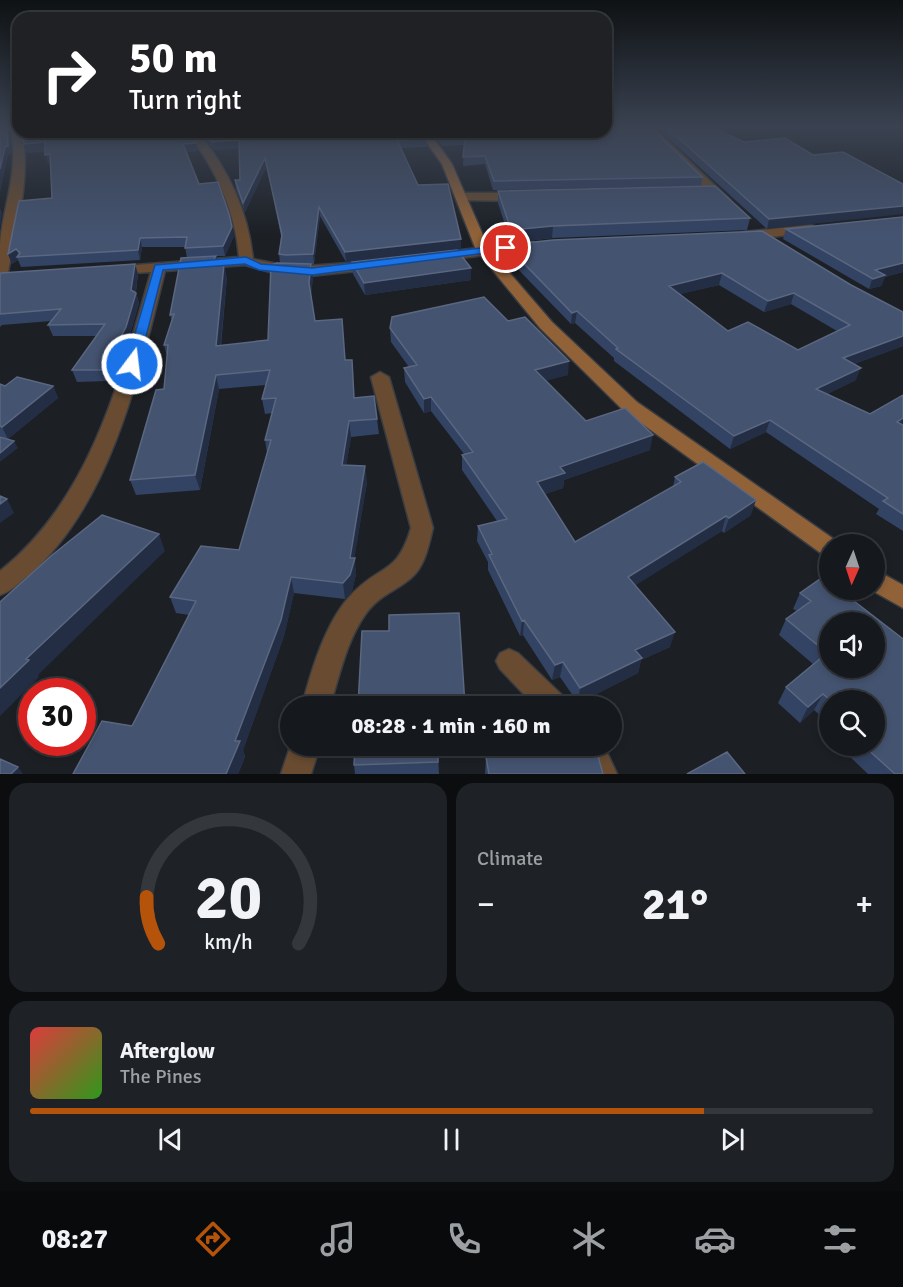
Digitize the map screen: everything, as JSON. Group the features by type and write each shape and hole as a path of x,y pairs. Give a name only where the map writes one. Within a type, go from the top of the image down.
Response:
{"street":[{"path":"5,276 20,163"},
{"path":"215,163 239,211 244,231 246,261"},
{"path":"446,163 463,197 474,232 483,250 546,325 630,406 819,540"},
{"path":"688,163 713,191 763,236 781,247"},
{"path":"691,192 713,191"},
{"path":"463,197 540,197"},
{"path":"729,236 763,236 821,227"},
{"path":"426,258 540,245"},
{"path":"103,270 246,261 259,267 312,272 392,262"},
{"path":"0,585 38,553 69,511 92,466 132,364 159,267"},
{"path":"319,696 342,627 360,602 382,582 404,571 415,553 422,528 380,377"},
{"path":"885,586 903,598"},
{"path":"509,661 544,696"},
{"path":"296,774 302,756"},
{"path":"594,756 602,774"}],"building":[{"path":"50,163 191,163 199,184 218,182 232,227 223,246 185,248 187,237 140,238 138,250 17,257 20,253 16,249 8,254 19,201 52,198"},
{"path":"240,163 262,163 243,203 235,180 240,180"},
{"path":"266,163 408,163 418,185 448,184 461,239 345,252 319,207 313,254 279,254 282,235"},
{"path":"488,163 688,163 702,177 494,181"},
{"path":"706,163 864,163 903,184 903,206 769,219"},
{"path":"715,186 750,218 553,226 511,230 498,191"},
{"path":"903,217 903,263 875,270 885,275 873,279 786,229"},
{"path":"762,231 851,285 903,312 903,336 843,358 861,368 816,389 870,414 903,395 903,418 897,422 903,425 903,514 883,501 888,498 770,420 734,436 616,349 618,348 577,311 572,313 506,245 553,240","holes":["722,273 768,301 794,293 850,325 798,350 748,322 728,331 669,286"]},
{"path":"457,250 471,268 364,283 352,262"},
{"path":"216,256 211,265 224,264 216,346 268,340 271,265 277,263 311,264 309,283 315,321 342,319 345,360 352,360 354,398 374,396 377,419 349,421 342,465 365,466 350,558 355,558 350,575 343,583 291,577 281,620 235,741 240,741 226,774 73,774 83,756 96,756 96,732 102,721 132,726 196,601 170,597 201,546 239,550 271,440 265,440 276,398 262,399 270,370 216,375 195,475 130,480 156,390 164,389 168,345 164,345 174,314 170,315 181,258"},
{"path":"135,264 131,290 136,293 126,327 104,370 72,370 105,324 48,325 61,309 0,314 1,273"},
{"path":"484,297 508,321 525,317 569,361 535,370 586,421 625,408 653,435 560,467 565,473 537,482 575,542 681,482 675,477 703,462 756,500 628,577 675,632 635,650 642,658 580,688 563,662 555,665 524,620 522,621 489,555 492,554 478,526 507,519 462,455 473,452 431,397 424,399 404,368 417,365 390,328 392,317"},
{"path":"17,377 53,386 2,427 0,426 0,384 5,386"},
{"path":"0,437 14,441 0,453"},
{"path":"0,496 7,499 0,504"},
{"path":"102,515 159,534 26,659 29,660 0,688 0,602 51,556"},
{"path":"819,580 819,600 853,600 868,612 819,612 819,646 786,619 811,601 800,593"},
{"path":"459,613 464,696 359,696 362,631 389,631 389,615"},
{"path":"885,625 903,639 903,774 895,774 875,756 885,756 885,690 819,690 819,697 808,707 786,687 819,660 819,678 885,678"},
{"path":"727,752 745,774 687,774"},
{"path":"354,756 438,756 438,762 354,765"},
{"path":"598,756 603,774 489,774 486,757"},
{"path":"0,759 18,767 11,774 0,774"}],"route":[{"path":"132,364 159,267 246,261 259,267 312,272 506,248"}]}
